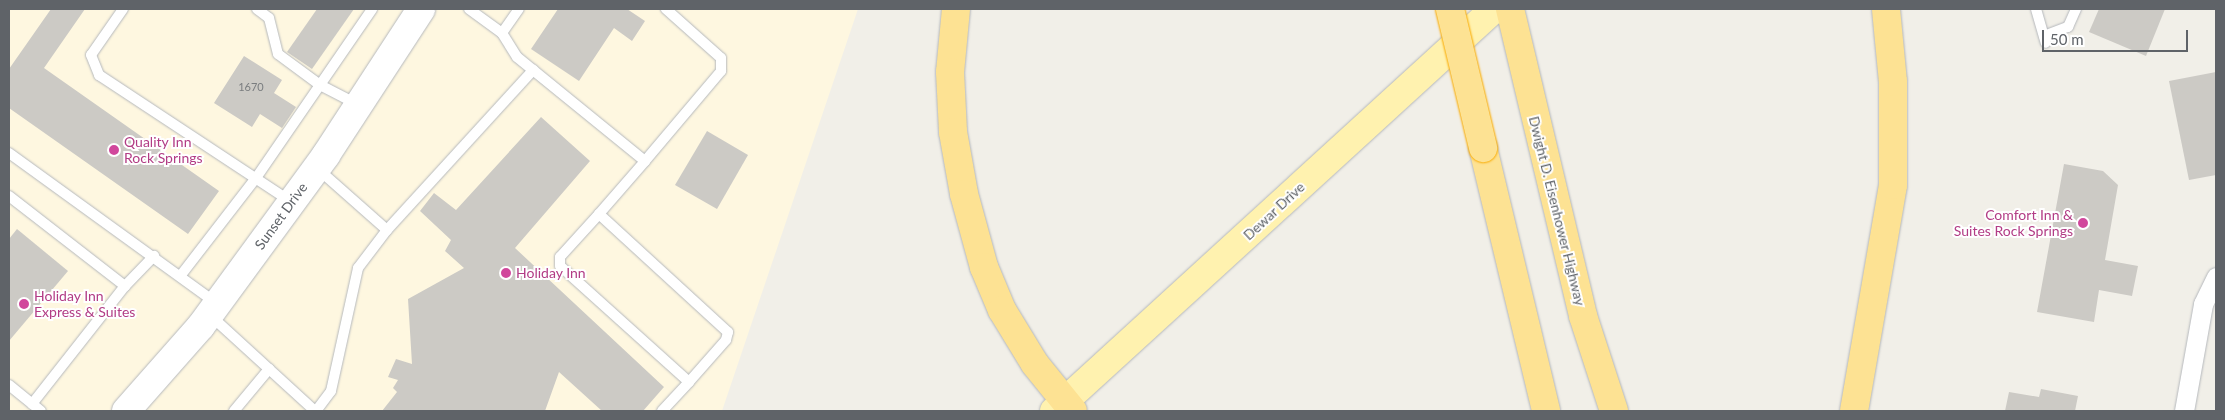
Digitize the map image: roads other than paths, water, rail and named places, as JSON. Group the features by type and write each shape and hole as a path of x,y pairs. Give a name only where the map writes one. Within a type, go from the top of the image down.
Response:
{"highway":[{"path":"956,9 950,72 953,132 969,212 984,266 1002,310 1064,409"},
{"path":"1450,9 1546,411"},
{"name":"Dwight D. Eisenhower Highway","path":"1510,9 1531,104 1583,316 1614,411"},
{"path":"1854,411 1893,185 1892,82 1886,9"}],"main road":[{"name":"Dewar Drive","path":"1064,409 1494,9"}],"street":[{"name":"Sunset Drive","path":"137,406 213,309 316,168 421,9"},
{"path":"2184,411 2203,304 2216,277"}],"lane":[{"path":"123,9 91,55 99,75 291,202"},
{"path":"257,9 269,18 278,54 320,85 358,105"},
{"path":"181,275 256,178 372,9"},
{"path":"469,9 502,33 517,57 645,161"},
{"path":"502,33 519,9"},
{"path":"666,9 721,58 722,71 560,257 560,266 689,382"},
{"path":"2036,9 2045,39 2068,27 2076,9"},
{"path":"9,153 181,275 269,369 315,411 331,391 358,268 387,230 534,70"},
{"path":"316,168 387,230"},
{"path":"9,196 125,286"},
{"path":"599,214 728,332 726,340 662,411"},
{"path":"32,404 125,286 154,256"},
{"path":"234,411 269,369"},
{"path":"9,385 41,411"}],"place":[{"name":"Quality Inn Rock Springs","path":"114,150"},
{"name":"Comfort Inn & Suites Rock Springs","path":"2083,223"},
{"name":"Holiday Inn","path":"506,273"},
{"name":"Holiday Inn Express & Suites","path":"24,304"}]}
